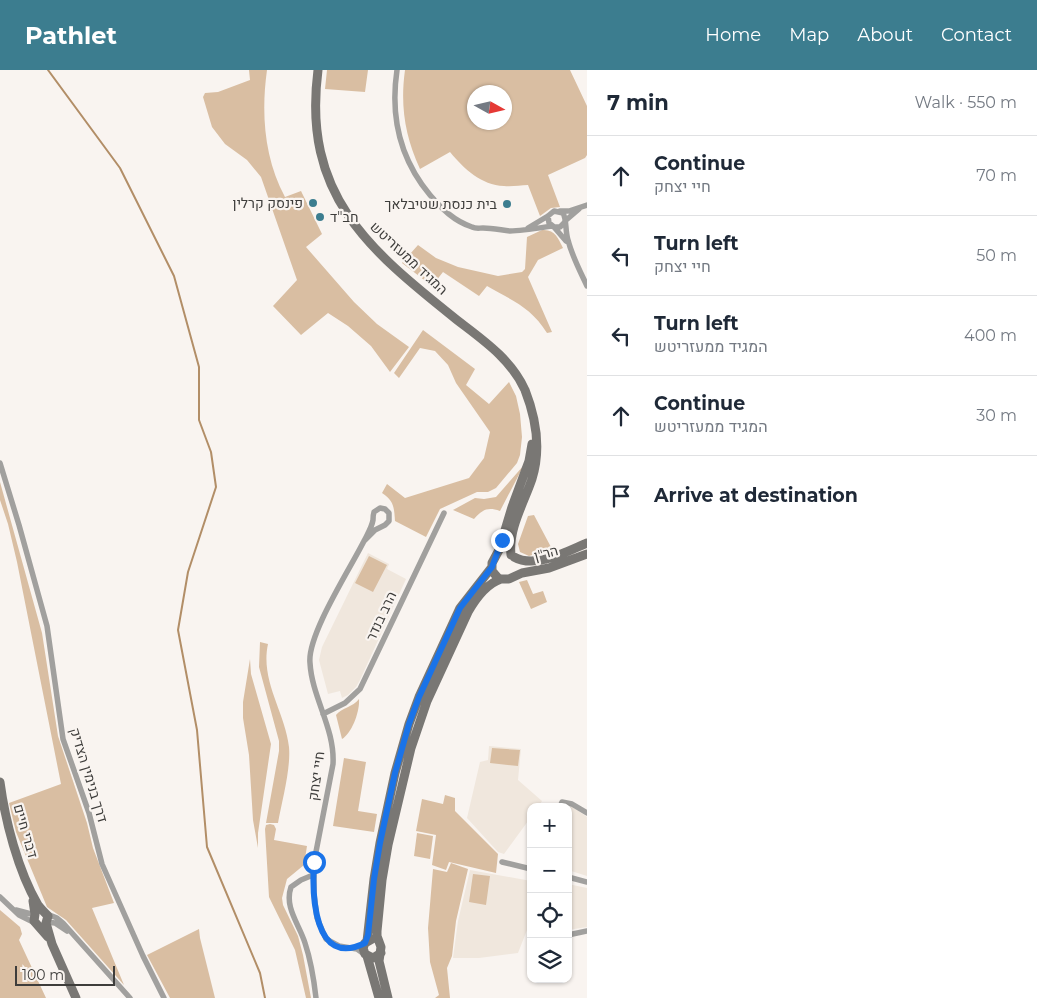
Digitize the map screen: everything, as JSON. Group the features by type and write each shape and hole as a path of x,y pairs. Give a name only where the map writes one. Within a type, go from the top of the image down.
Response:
{"street":[{"name":"המגיד ממעזריטש","path":"318,70 315,101 316,130 326,169 344,210 363,235 389,263 509,364 525,391 531,409 536,436 536,463 510,543 512,556"},
{"path":"396,70 395,114 398,134 407,162 425,189 441,208 452,217 470,227 512,231 560,227 584,206"},
{"path":"526,229 554,211 569,211 584,206"},
{"path":"560,211 564,214 569,245 587,286"},
{"path":"548,216 549,223 569,245"},
{"name":"המגיד ממעזריטש","path":"366,942 380,843 395,773 409,724 419,697 460,608 493,563 500,550 512,507 529,461 532,435 531,409"},
{"name":"דרך בנימין הצדיק","path":"0,463 47,626 63,739 89,813 102,864 164,998"},
{"path":"383,508 390,516 386,525 380,526 373,520 374,512 383,508"},
{"name":"הרב בנדר","path":"323,714 345,703 355,695 364,682 444,513"},
{"name":"חיי יצחק","path":"366,955 357,949 335,944 326,939 317,918 313,875 314,862 333,764 333,745 313,680 310,663 311,646 315,635 373,520"},
{"name":"חיי יצחק","path":"364,541 380,526"},
{"name":"הר\"ן","path":"512,556 526,562 536,561 587,543"},
{"path":"388,998 379,961 380,948 377,936 387,854 403,775 427,701 468,612 490,584 512,577 518,568 512,556 500,554 493,563 494,575 502,580"},
{"name":"הר\"ן","path":"512,577 522,573 557,566 587,554"},
{"name":"דברי חיים","path":"0,782 8,824 29,887 76,998"},
{"path":"572,805 587,813"},
{"path":"502,862 527,868"},
{"path":"313,875 291,887 288,900 305,942 316,998"},
{"path":"572,879 587,882"},
{"path":"0,898 25,914 55,923 72,935 130,998"},
{"path":"572,934 587,932"},
{"path":"351,948 376,940 380,948"},
{"path":"366,942 363,948 379,998"},
{"path":"366,955 373,958 380,948"}],"shaded area":[{"path":"249,70 267,70 264,102 266,135 272,167 278,182 285,197 301,191 322,234 306,247 354,302 377,324 409,347 390,372 371,346 348,326 328,313 301,335 273,306 297,280 261,177 247,160 225,144 212,127 203,97 205,93 218,92 250,80"},
{"path":"327,70 368,70 365,92 325,89"},
{"path":"405,70 570,70 587,106 587,155 585,158 548,175 560,207 551,208 540,216 528,185 507,186 488,183 467,170 450,152 420,169 407,133 403,96"},
{"path":"542,230 553,233 563,248 538,260 528,277 552,332 547,333 528,311 487,286 479,296 443,272 432,286 402,263 418,245 436,258 458,267 498,276 522,272 525,269 527,237"},
{"path":"423,330 475,369 466,385 489,404 509,382 516,396 522,437 517,463 496,488 488,492 477,492 440,509 426,537 395,521 393,505 382,493 387,484 405,498 469,478 484,458 490,432 456,383 448,365 435,351 420,348 399,378 394,373"},
{"path":"524,465 500,511 486,510 474,519 453,510 475,498 496,497"},
{"path":"0,482 42,633 58,736 87,823 93,848 114,903 92,908 124,985 66,920 47,907 16,832 9,803 61,784 17,562 0,500"},
{"path":"534,515 552,549 529,556 520,552 518,544 528,516"},
{"path":"368,553 389,564 387,569 406,579 360,680 348,695 342,698 340,691 328,694 319,660 322,647"},
{"path":"369,556 387,565 373,592 355,583"},
{"path":"527,580 533,594 543,591 547,602 531,609 519,582"},
{"path":"260,642 268,644 267,671 287,734 289,747 287,774 278,823 266,823 279,751 279,741 259,667"},
{"path":"250,659 251,674 271,744 258,833 258,848 253,820 249,755 243,718 243,702"},
{"path":"359,699 355,721 349,732 342,739 336,715"},
{"path":"489,746 521,749 518,780 542,801 541,803 527,803 527,822 504,854 498,852 467,818 480,762 488,760"},
{"path":"492,748 520,750 518,766 490,763"},
{"path":"344,758 366,762 358,811 377,814 374,832 333,826"},
{"path":"445,795 455,798 455,811 498,854 496,873 449,862 446,870 432,865 436,835 416,831 422,799 443,804"},
{"path":"572,807 587,817 587,876 572,871"},
{"path":"266,825 274,825 276,829 274,840 307,846 304,865 287,879 282,898 283,905 298,936 311,998 306,998 295,950 269,897 265,829"},
{"path":"417,833 433,836 430,859 414,856"},
{"path":"451,863 468,869 456,921 452,956 447,968 450,998 435,998 439,995 430,962 428,928 433,869 447,872"},
{"path":"470,870 527,880 527,930 518,953 479,958 453,958 458,921"},
{"path":"473,874 490,876 486,905 469,902"},
{"path":"572,885 587,888 587,927 572,929"},
{"path":"0,910 20,927 22,934 19,940 46,998 0,998"},
{"path":"199,929 215,998 170,998 147,955"}],"waterway":[{"path":"48,70 120,168 174,276 199,367 199,420 211,452 216,487 188,572 178,630 197,730 207,847 260,973 265,998"}],"place":[{"name":"פינסק קרלין","path":"313,203"},
{"name":"בית כנסת שטיבלאך","path":"507,204"},
{"name":"חב\"ד","path":"320,217"}],"route":[{"path":"314,862 314,894 317,918 323,935 326,939 339,946 351,948 365,943 368,935 380,843 395,773 409,724 419,697 460,608 492,567 492,563 500,550 502,540"}]}
